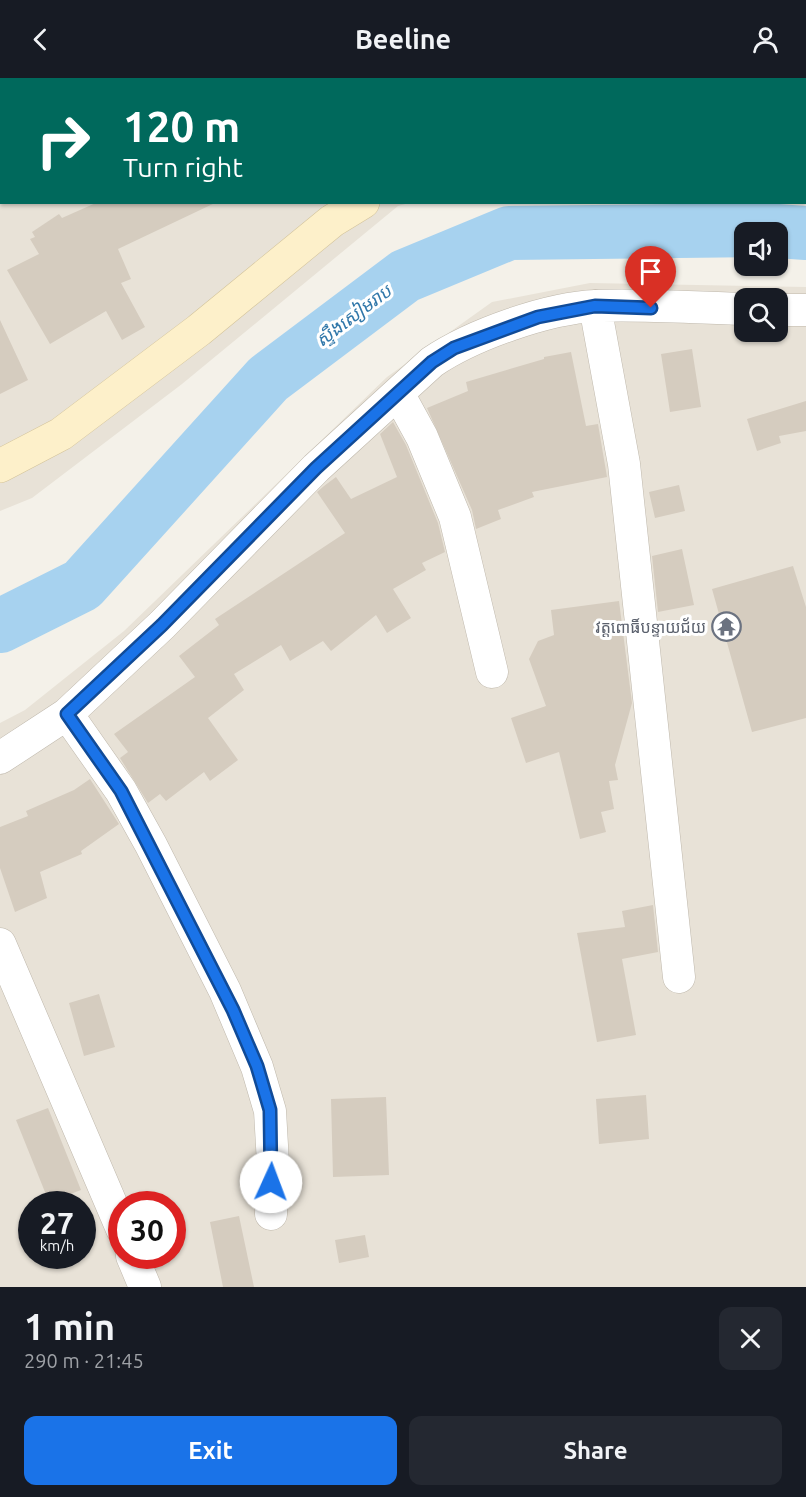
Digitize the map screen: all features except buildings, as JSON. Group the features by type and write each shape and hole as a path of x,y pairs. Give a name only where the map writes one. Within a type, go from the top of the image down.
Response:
{"street":[{"path":"0,466 61,434 199,330 332,220 360,204"},
{"path":"595,306 624,464 679,977"},
{"path":"0,758 67,714 162,625 316,468 399,395 432,362 454,348 538,317 595,306 734,309"},
{"path":"788,310 806,310"},
{"path":"399,395 422,437 455,517 492,672"},
{"path":"67,714 121,791 151,845 225,991 257,1066 270,1110 271,1214"},
{"path":"0,944 108,1196"},
{"path":"137,1269 145,1287"}],"shaded area":[{"path":"0,204 405,204 398,206 182,384 32,498 0,511"},
{"path":"590,283 806,287 806,1287 0,1287 0,723 25,710 124,631 387,377 492,302"}],"waterway":[{"name":"ស្ទឹងសៀមរាប","path":"0,626 82,585 268,379 405,276 509,233 764,230 806,233"}],"place":[{"name":"វត្តពោធិ៍បន្ទាយជ័យ","path":"727,627"}],"route":[{"path":"271,1182 273,1163 270,1110 257,1066 225,991 121,791 67,714 162,625 316,468 399,395 432,362 454,348 499,329 538,317 595,306 651,308"}]}
